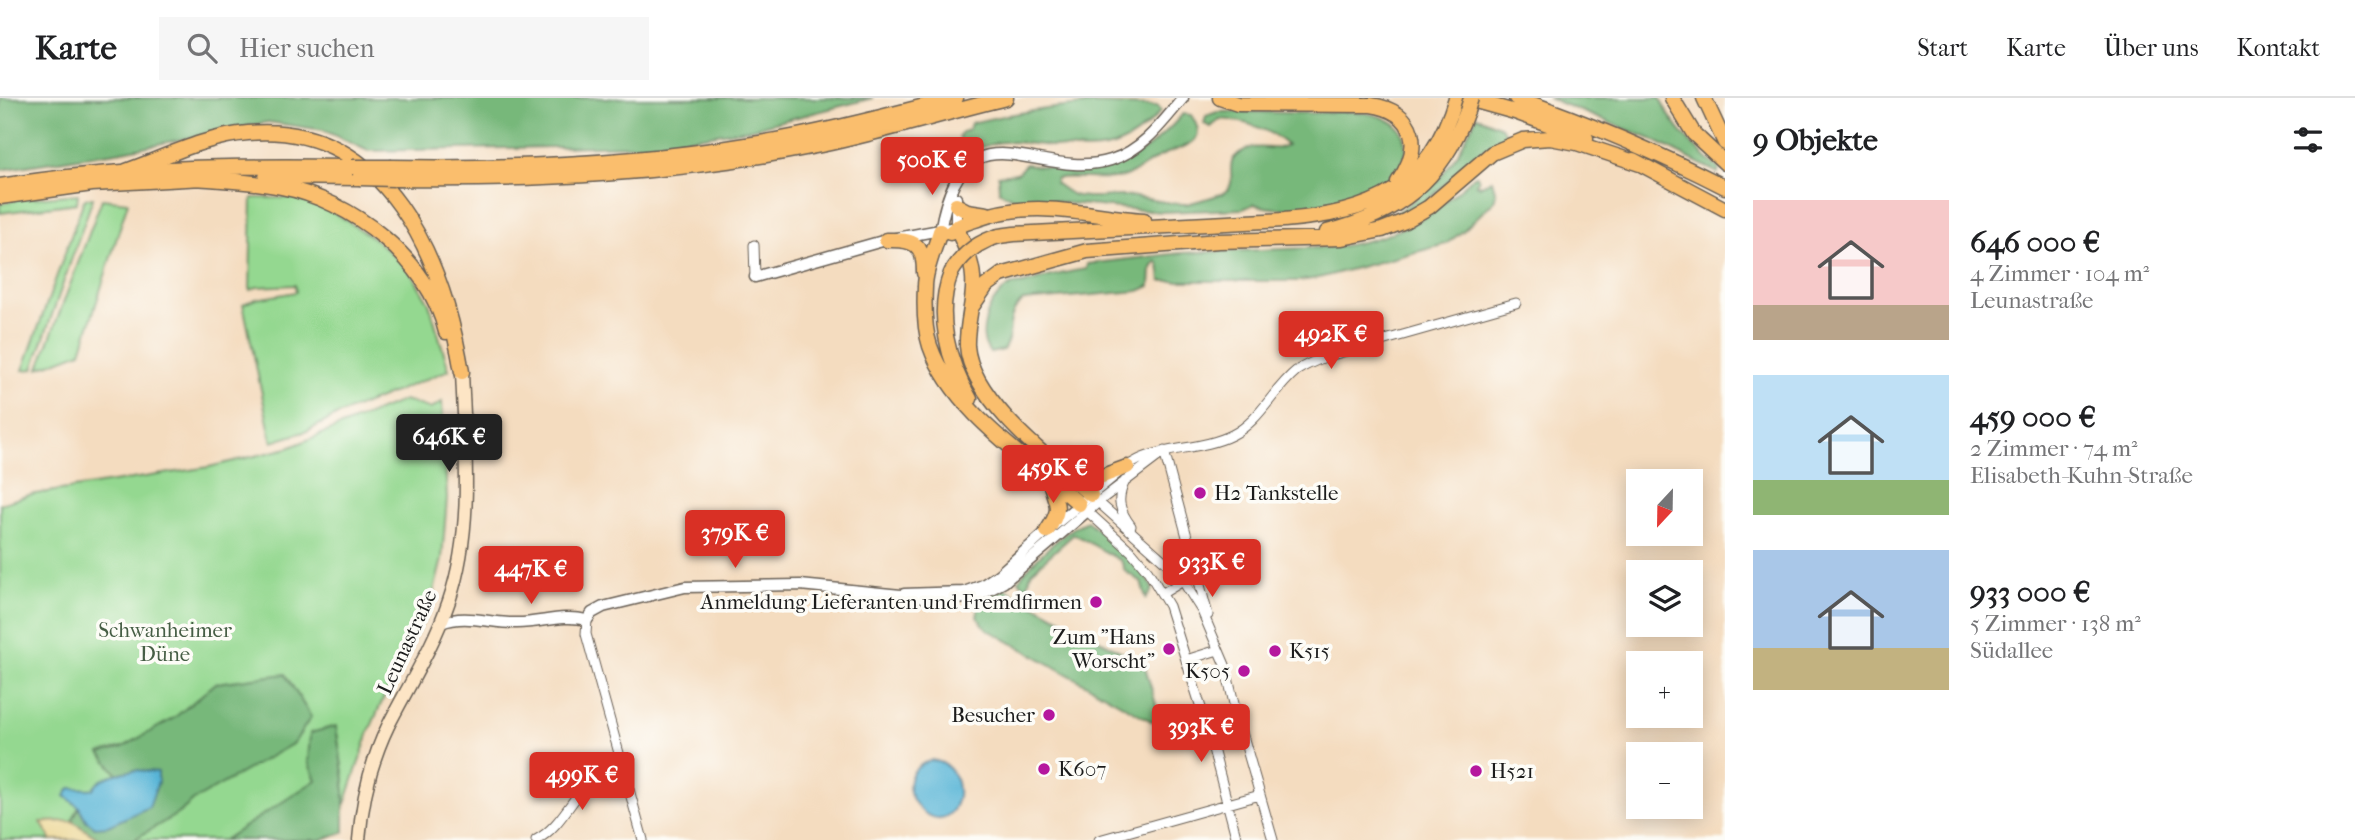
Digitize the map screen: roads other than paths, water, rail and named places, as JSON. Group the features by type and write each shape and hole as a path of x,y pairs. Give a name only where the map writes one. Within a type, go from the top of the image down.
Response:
{"highway":[{"path":"921,107 944,98"},
{"path":"393,173 680,155 794,136 956,98"},
{"path":"0,186 85,173 194,167 569,176 721,162 818,145 1006,98"},
{"path":"1220,98 1238,104 1258,105 1371,105 1395,112 1408,126 1413,149 1409,164 1391,192"},
{"path":"1516,98 1632,142 1725,187"},
{"path":"1672,98 1694,134 1725,163"},
{"path":"1704,98 1725,143"},
{"path":"986,423 959,378 947,342 944,299 951,273 968,251 999,236 1317,218 1356,210 1391,192 1415,174 1427,160 1463,102"},
{"path":"1463,102 1565,129 1640,164 1725,209"},
{"path":"1305,237 1367,220 1404,199 1430,177 1448,154 1463,102"},
{"path":"126,171 217,139 246,133 279,132 340,150 381,181 423,243 445,295 459,374"},
{"path":"971,308 986,286 1001,275 1087,251 1219,241 1355,236 1382,230 1405,221 1436,202 1492,153 1523,139 1550,138 1577,142 1640,164"},
{"path":"0,197 92,184 356,172"},
{"path":"195,178 282,187 323,200 356,216 387,240 414,268 443,320 459,374"},
{"path":"956,205 972,212 992,214"},
{"path":"936,250 956,227 992,214 1035,207 1132,219 1205,224"},
{"path":"956,227 973,276 967,330 971,365 982,387 1006,417 1065,473 1089,503"},
{"path":"925,285 940,230"},
{"path":"886,240 906,241 920,249 925,260 927,332 933,352 953,387 986,423 1049,478 1089,503"},
{"path":"936,250 948,244 958,247 970,261"},
{"path":"1065,473 1097,478 1126,473"},
{"path":"1047,531 1057,512 1058,503 1049,478"}],"main road":[{"name":"Leunastraße","path":"359,840 367,787 382,743 441,624 450,599 463,540 466,484 459,374"}],"street":[{"path":"940,230 948,198 958,178 974,161 994,153 1008,153 1074,163 1108,161 1136,148 1183,98"},
{"path":"754,245 755,277 886,240 956,227 958,178"},
{"path":"643,840 586,634 587,620 592,613 603,607 676,587 792,585 959,600 985,594 1004,582 1089,503 1147,456 1232,435 1258,416 1286,381 1308,364 1516,303"},
{"path":"1164,452 1273,840"},
{"path":"1126,473 1119,507 1142,541"},
{"path":"1089,503 1142,541 1182,581 1202,611 1213,634"},
{"path":"904,594 964,592 983,585 999,575 1047,531 1089,503"},
{"path":"1089,503 1163,593 1186,660 1237,840"},
{"path":"1132,552 1142,541"},
{"path":"1163,593 1182,581"},
{"path":"450,599 457,610 469,618"},
{"path":"441,624 453,619 469,618 510,623 563,616 587,620"},
{"path":"1186,660 1218,650"},
{"path":"536,840 548,831 597,772 620,760"},
{"path":"1099,840 1260,795"}],"water":[{"path":"931,760 946,766 957,783 957,802 953,810 944,817 934,817 923,812 910,792 910,780 916,769"},
{"path":"136,770 158,772 158,782 149,807 108,826 95,827 86,820 79,807 65,796 70,788 93,789 106,778"}],"place":[{"name":"H2 Tankstelle","path":"1200,493"},
{"name":"Anmeldung Lieferanten und Fremdfirmen","path":"1096,602"},
{"name":"Zum \"Hans Worscht\"","path":"1169,649"},
{"name":"K515","path":"1275,651"},
{"name":"K505","path":"1244,671"},
{"name":"Besucher","path":"1049,715"},
{"name":"K607","path":"1044,769"},
{"name":"H521","path":"1476,771"}],"park label":[{"name":"Schwanheimer Düne","path":"165,642"}]}
